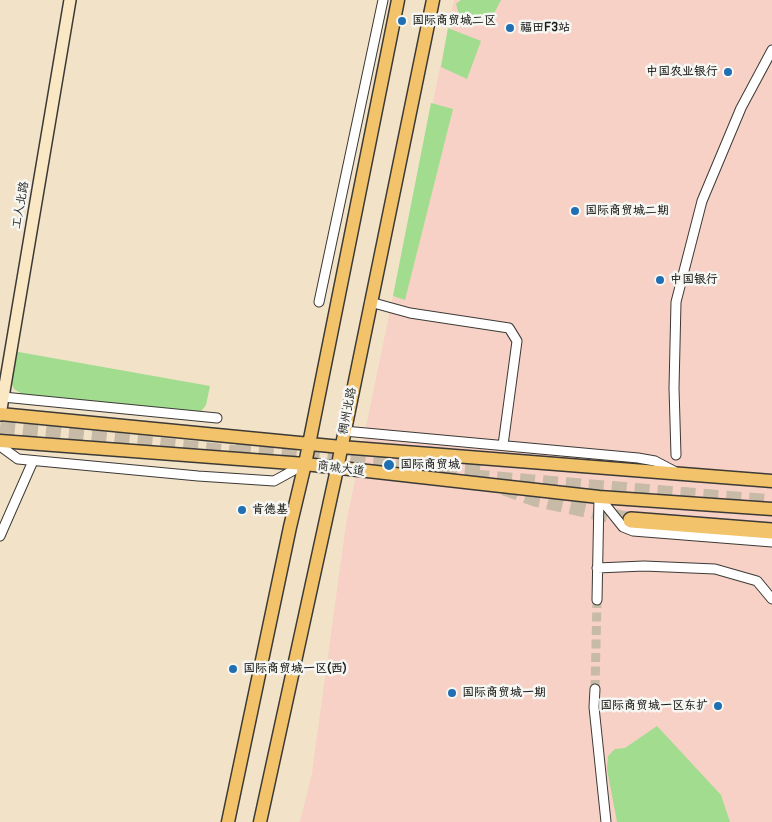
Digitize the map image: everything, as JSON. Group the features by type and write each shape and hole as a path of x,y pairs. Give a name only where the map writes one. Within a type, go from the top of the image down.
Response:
{"highway":[{"path":"631,520 772,531"}],"main road":[{"path":"228,822 310,442 398,0"},
{"name":"稠州北路","path":"260,822 337,469 433,0"},
{"name":"商城大道","path":"0,414 310,442 341,447 772,481"},
{"name":"商城大道","path":"0,441 305,464 599,497 772,509"}],"street":[{"name":"工人北路","path":"0,414 70,0"},
{"path":"319,302 383,0"},
{"path":"676,454 674,388 676,302 702,201 740,108 772,50"},
{"path":"370,302 410,313 509,328 517,341 503,446"},
{"path":"3,397 217,418"},
{"path":"344,431 638,458 655,461 678,474"},
{"path":"0,446 18,459 33,461 274,481 305,464"},
{"path":"0,536 33,461"},
{"path":"599,497 623,527 633,531 772,542"},
{"path":"597,600 599,497"},
{"path":"597,568 644,566 715,569 757,581 772,599"},
{"path":"595,689 594,707 606,822"}],"shaded area":[{"path":"454,0 772,0 772,822 300,822 312,773 346,524"}],"green space":[{"path":"461,0 501,0 488,25 459,14 456,4"},
{"path":"448,28 481,41 467,79 441,67"},
{"path":"431,103 453,109 405,300 393,296"},
{"path":"13,351 210,386 206,405 199,414 25,396 14,389 10,380"},
{"path":"657,726 721,795 730,822 617,822 607,769 608,756 615,749 625,748"}],"tunnel":[{"path":"0,428 247,454"},
{"path":"236,447 487,471"},
{"path":"474,477 772,502"},
{"path":"504,488 535,499 631,520"},
{"path":"595,689 597,600"}],"place":[{"name":"国际商贸城二区","path":"402,21"},
{"name":"福田F3站","path":"510,28"},
{"name":"中国农业银行","path":"728,72"},
{"name":"国际商贸城二期","path":"575,211"},
{"name":"中国银行","path":"660,280"},
{"name":"国际商贸城","path":"389,465"},
{"name":"肯德基","path":"242,510"},
{"name":"国际商贸城一区(西)","path":"233,669"},
{"name":"国际商贸城一期","path":"452,693"},
{"name":"国际商贸城一区东扩","path":"718,706"}]}
